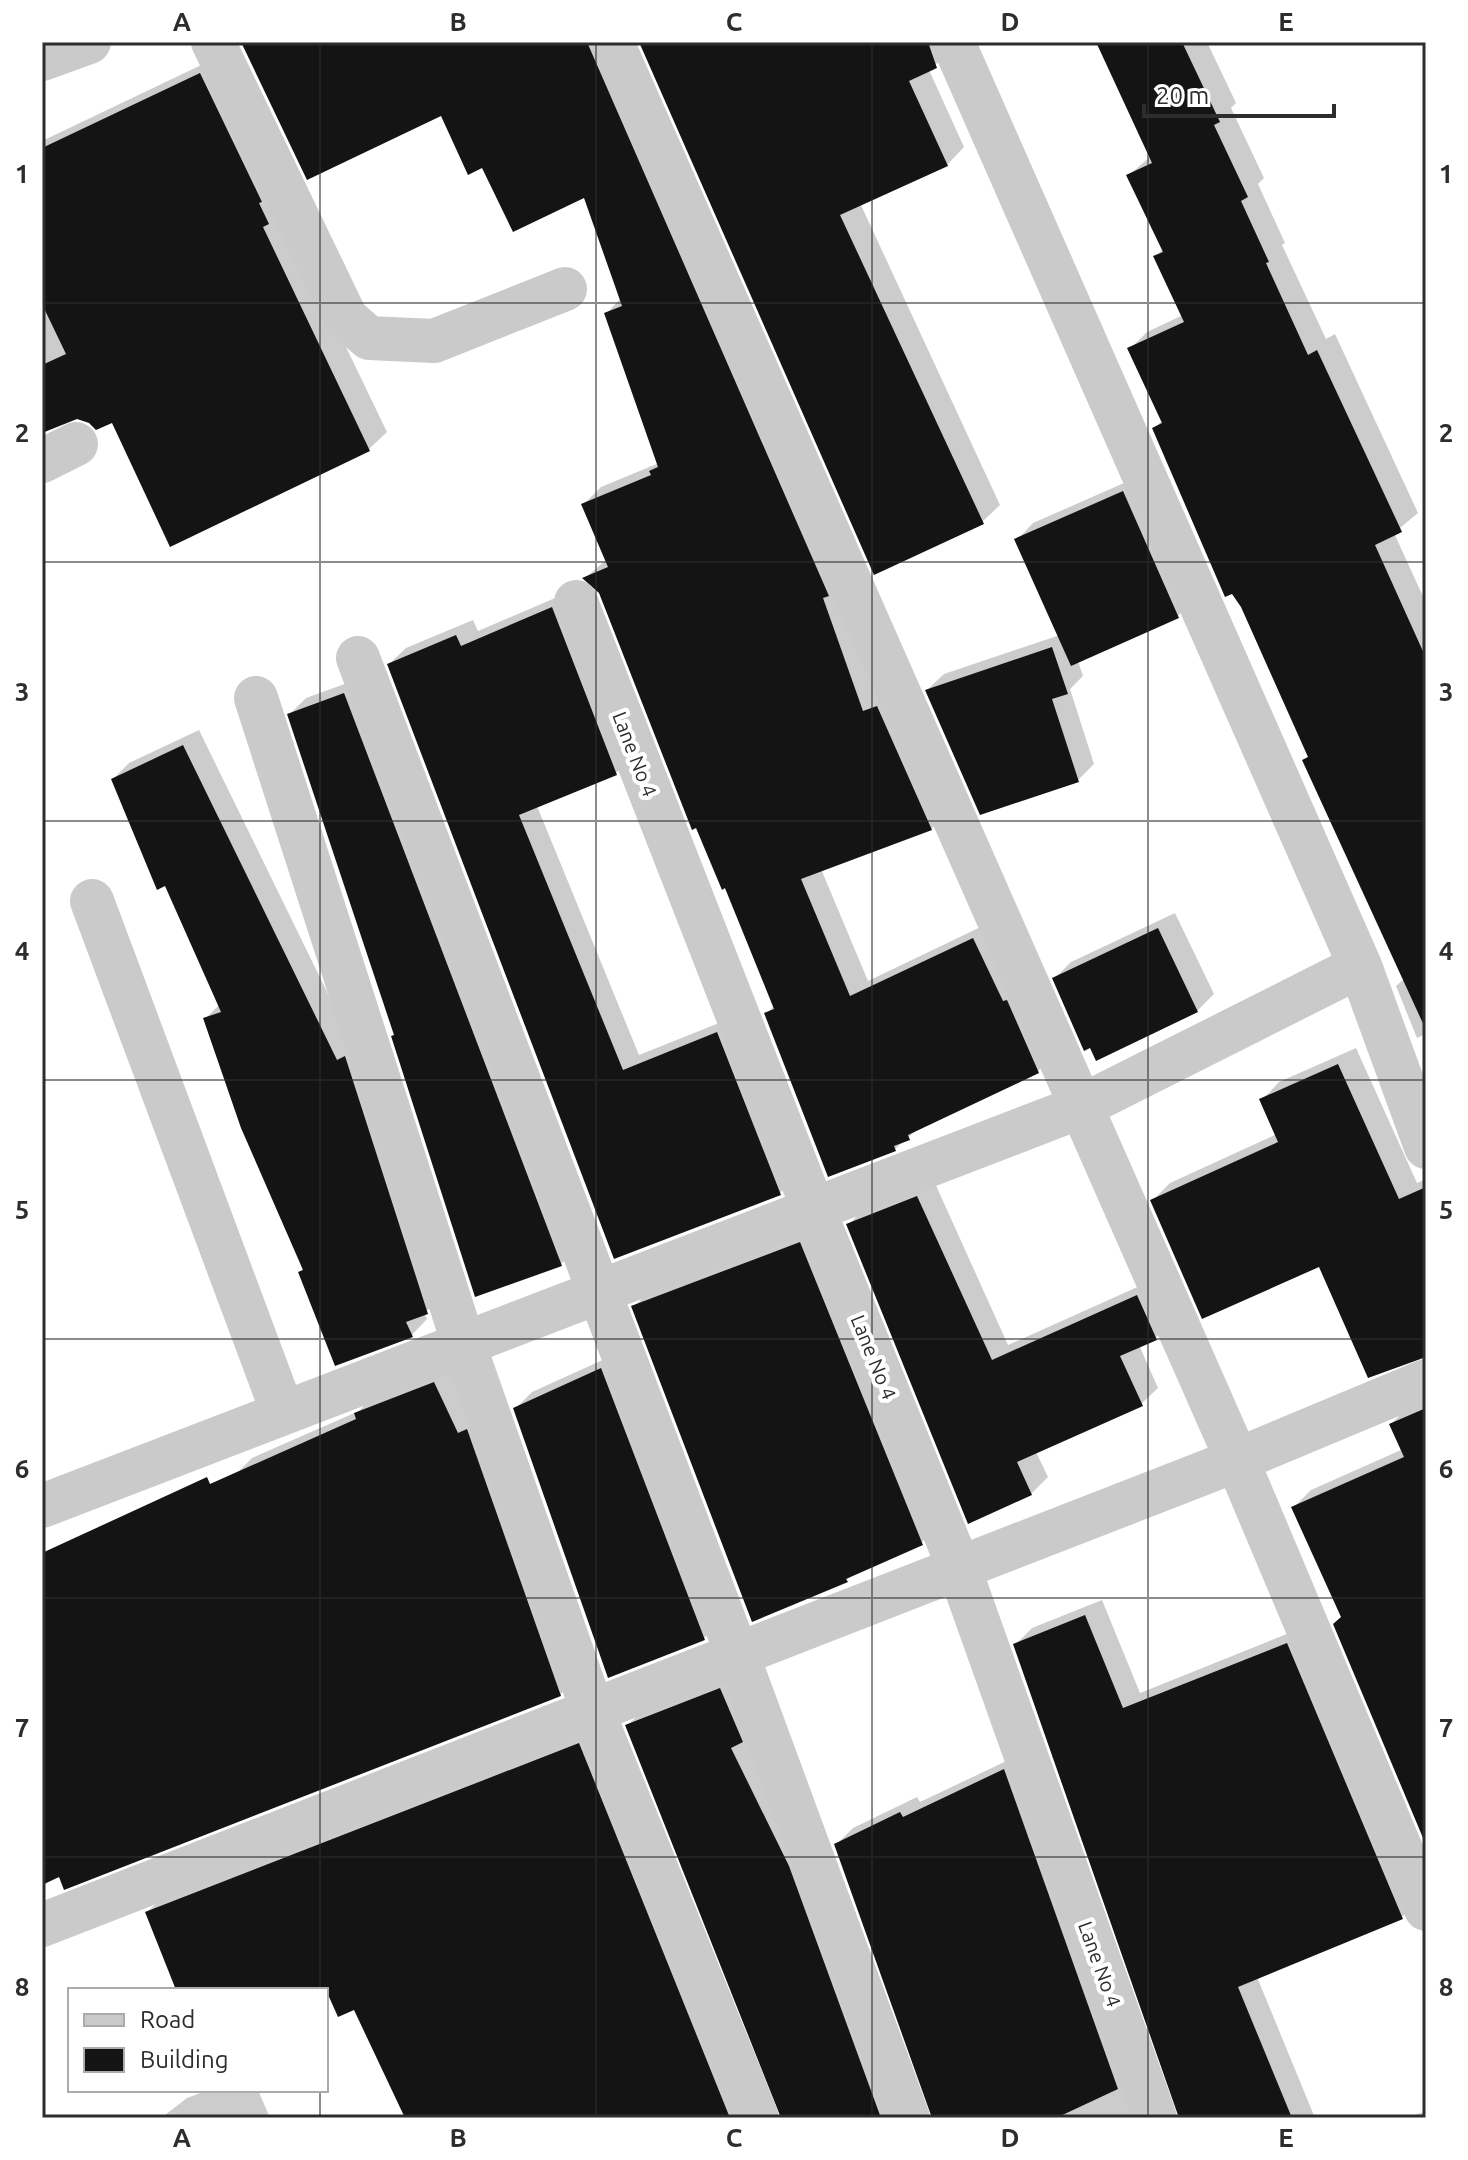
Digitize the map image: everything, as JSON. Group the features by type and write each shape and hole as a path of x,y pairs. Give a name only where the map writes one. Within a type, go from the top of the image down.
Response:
{"street":[{"path":"42,59 89,42"},
{"path":"213,42 346,318 369,338 434,341 565,289"},
{"path":"612,42 1237,1460 1426,1909"},
{"path":"953,42 1360,966 1426,1147"},
{"name":"Lane No 4","path":"576,602 813,1208 959,1568 1155,2118"},
{"path":"358,658 737,1654 908,2118"},
{"path":"256,698 464,1345 593,1712 757,2118"},
{"path":"92,901 283,1413"},
{"path":"42,1506 1080,1107 1360,966"},
{"path":"42,1925 1237,1460 1426,1381"}],"building":[{"path":"241,42 587,42 829,596 823,598 863,711 877,706 932,830 801,879 850,996 973,938 1003,1001 1007,1000 1039,1073 908,1135 910,1140 894,1146 896,1151 828,1177 764,1013 774,1009 725,888 722,890 696,828 692,830 599,593 582,578 608,567 581,504 651,475 649,471 658,467 604,313 622,306 584,198 513,232 482,168 468,175 441,116 307,180"},
{"path":"639,42 928,42 937,68 909,81 948,166 840,215 984,524 874,575"},
{"path":"1096,42 1182,42 1220,122 1214,125 1248,197 1241,201 1269,262 1266,263 1308,355 1317,350 1402,532 1375,545 1426,658 1426,1030 1302,760 1308,757 1241,607 1232,594 1225,597 1152,428 1162,423 1127,348 1184,322 1153,256 1163,252 1126,175 1152,163"},
{"path":"200,73 262,202 259,203 269,224 263,227 370,451 170,547 112,423 96,430 89,423 77,419 42,433 42,365 66,354 42,304 42,148"},
{"path":"1123,491 1179,618 1071,666 1014,539"},
{"path":"552,607 617,775 519,815 623,1070 717,1032 781,1195 614,1259 387,664 456,635 461,646"},
{"path":"1052,647 1068,694 1052,699 1079,782 980,815 925,690"},
{"path":"344,693 562,1266 475,1297 391,1036 394,1035 287,714"},
{"path":"183,745 337,1060 345,1056 428,1314 406,1322 413,1337 335,1366 298,1272 303,1270 241,1128 203,1018 221,1012 165,886 157,890 111,779"},
{"path":"1158,928 1198,1012 1096,1061 1090,1048 1084,1051 1052,978"},
{"path":"1338,1064 1399,1199 1426,1187 1426,1357 1368,1378 1319,1267 1202,1319 1150,1200 1278,1142 1259,1099"},
{"path":"917,1196 992,1360 1137,1295 1157,1340 1120,1356 1143,1406 1017,1462 1032,1495 968,1524 846,1224"},
{"path":"800,1242 923,1545 846,1579 848,1582 752,1622 631,1306"},
{"path":"601,1368 705,1640 608,1678 513,1408"},
{"path":"434,1382 458,1433 467,1429 561,1696 64,1890 59,1877 42,1885 42,1553 207,1477 210,1484 356,1419 354,1413"},
{"path":"1426,1408 1426,1845 1333,1624 1341,1617 1291,1507 1404,1457 1389,1424"},
{"path":"1085,1615 1123,1708 1287,1643 1403,1919 1238,1987 1292,2118 1179,2118 1013,1644"},
{"path":"720,1688 743,1742 731,1748 789,1866 881,2118 781,2118 625,1725"},
{"path":"579,1743 730,2118 405,2118 354,2010 338,2017 328,1988 175,1988 145,1912"},
{"path":"1004,1769 1118,2089 1056,2118 932,2118 834,1844 900,1812 903,1817"}]}
